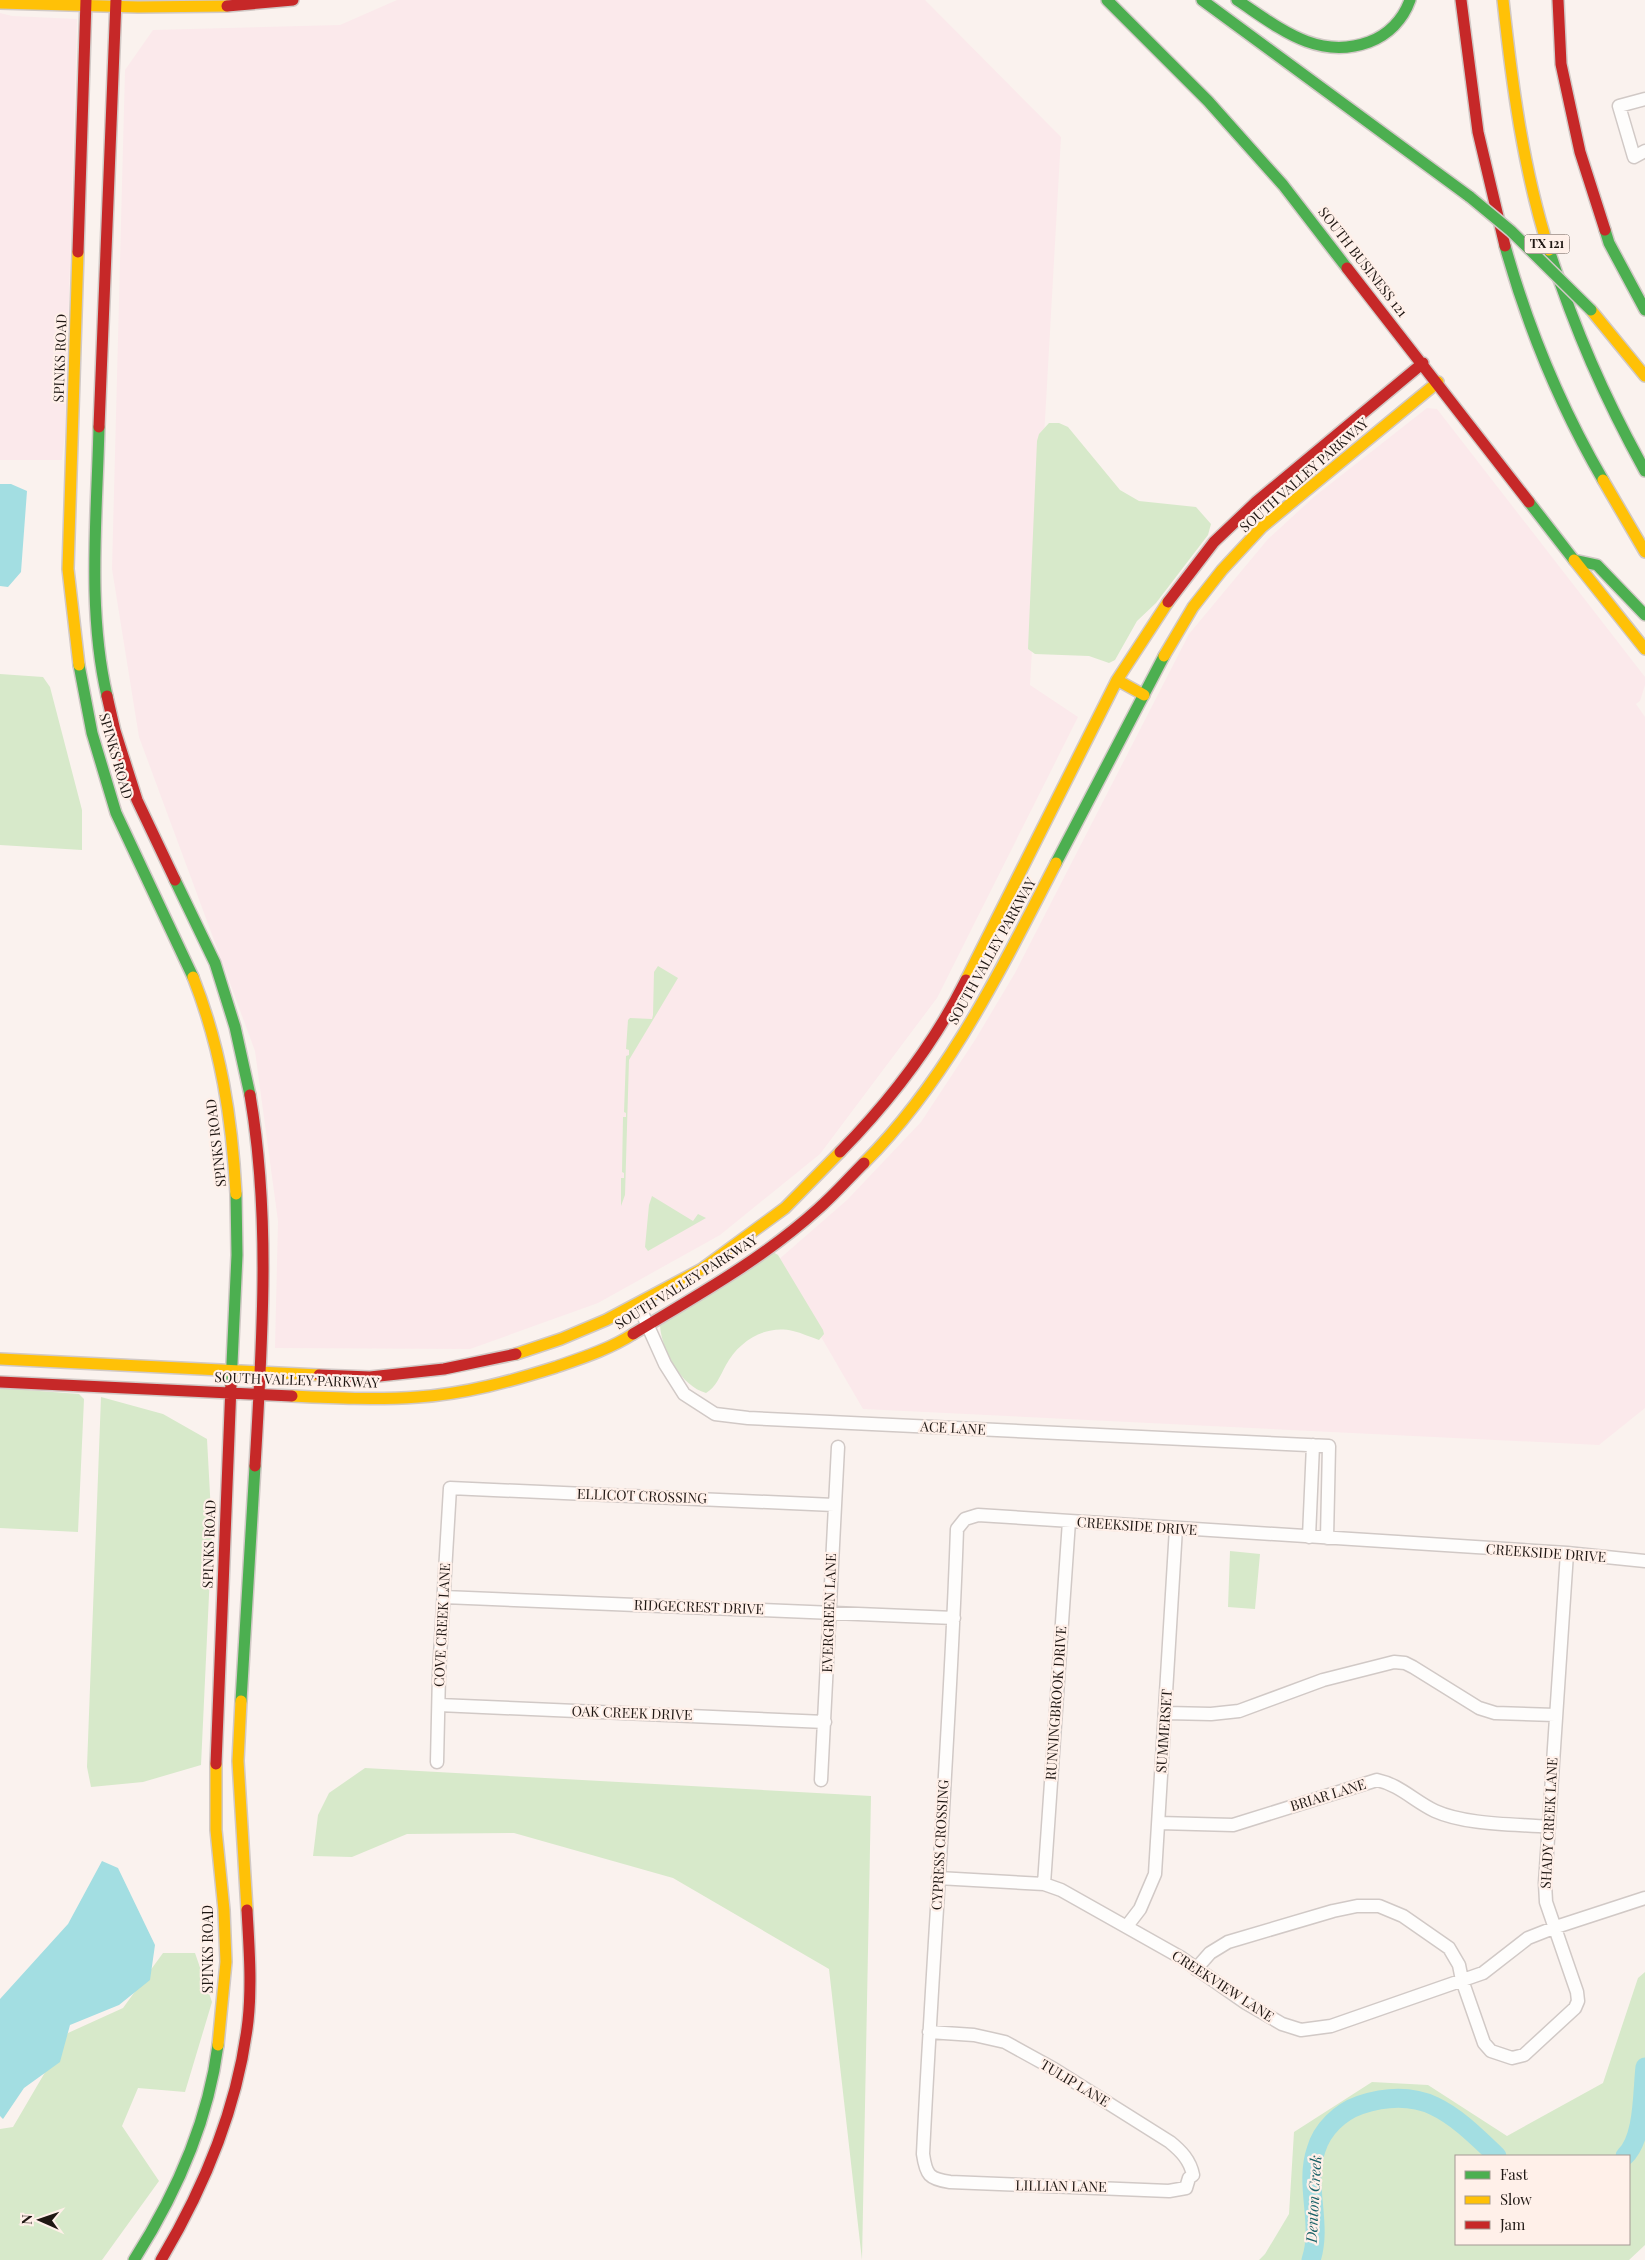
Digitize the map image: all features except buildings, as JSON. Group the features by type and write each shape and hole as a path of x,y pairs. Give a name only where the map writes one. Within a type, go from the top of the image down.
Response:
{"main road":[{"path":"0,3 239,6 293,0"},
{"name":"SOUTH BUSINESS 121","path":"1107,0 1208,101 1289,192 1645,649"},
{"path":"1202,0 1470,197 1511,231 1591,310 1645,376"},
{"path":"1237,0 1304,43 1323,49 1343,50 1365,45 1382,36 1396,24 1410,0"},
{"name":"TX 121","path":"1461,0 1464,43 1474,111 1501,236 1518,289 1539,348 1567,411 1602,480 1645,552"},
{"name":"TX 121","path":"1503,0 1521,136 1533,193 1547,244 1566,304 1588,357 1645,471"},
{"path":"1558,0 1561,64 1580,152 1609,243 1645,310"},
{"name":"SPINKS ROAD","path":"86,3 68,569 74,633 88,712 106,786 162,882 215,963 235,1027 252,1108 258,1143 263,1203 260,1372 238,1761 239,1810 247,1910 250,1986 245,2043 227,2116 205,2178 172,2244 161,2260"},
{"name":"SPINKS ROAD","path":"116,3 100,351 95,582 102,674 116,731 162,882 200,992 218,1057 231,1124 237,1194 238,1270 230,1393 215,1793 218,1851 225,1918 225,1973 219,2038 207,2101 192,2148 168,2202 134,2260"},
{"name":"SOUTH VALLEY PARKWAY","path":"0,1382 363,1399 420,1397 474,1388 528,1376 585,1357 624,1340 711,1287 762,1253 816,1210 873,1136 961,990 1117,680 1176,590 1214,542 1256,502 1423,363"},
{"name":"SOUTH VALLEY PARKWAY","path":"0,1359 370,1377 444,1369 522,1353 606,1320 702,1269 785,1208 873,1136 914,1107 983,1004 1144,695 1193,607 1222,570 1262,527 1438,382"},
{"path":"1574,560 1597,565 1645,615"},
{"path":"82,679 102,674"},
{"path":"1117,680 1144,695"},
{"path":"218,1685 242,1686"}],"street":[{"path":"1645,99 1619,106 1634,157 1645,151"},
{"name":"ACE LANE","path":"638,1304 665,1364 684,1394 715,1414 748,1418 1329,1446 1327,1538"},
{"path":"1309,1537 1313,1445"},
{"name":"EVERGREEN LANE","path":"821,1780 838,1447"},
{"name":"ELLICOT CROSSING","path":"450,1488 834,1505"},
{"name":"COVE CREEK LANE","path":"437,1762 438,1705 450,1488"},
{"name":"CREEKSIDE DRIVE","path":"965,1519 978,1515 1567,1553 1645,1561"},
{"name":"CYPRESS CROSSING","path":"928,2174 923,2154 954,1618 957,1529 965,1519"},
{"name":"RUNNINGBROOK DRIVE","path":"1044,1884 1069,1521"},
{"name":"SUMMERSET","path":"1127,1926 1140,1909 1155,1874 1176,1528"},
{"name":"SHADY CREEK LANE","path":"1196,1969 1210,1952 1228,1942 1333,1911 1357,1906 1379,1906 1403,1916 1437,1937 1450,1948 1459,1965 1462,1980 1484,2043 1491,2052 1512,2058 1524,2055 1575,2008 1578,2001 1572,1971 1546,1902 1544,1883 1567,1553"},
{"name":"RIDGECREST DRIVE","path":"444,1597 954,1618"},
{"path":"1166,1713 1211,1714 1239,1711 1323,1680 1394,1662 1405,1663 1413,1667 1479,1708 1495,1713 1555,1715"},
{"name":"OAK CREEK DRIVE","path":"438,1705 825,1722"},
{"name":"BRIAR LANE","path":"1159,1823 1232,1825 1377,1780 1396,1786 1435,1811 1465,1819 1549,1827"},
{"name":"CREEKVIEW LANE","path":"938,1878 1044,1884 1080,1899 1180,1957 1282,2024 1301,2030 1330,2026 1462,1980 1494,1966 1528,1938 1645,1898"},
{"name":"TULIP LANE","path":"929,2032 998,2039 1021,2051 1170,2142 1182,2152 1191,2166 1193,2175 1189,2178"},
{"name":"LILLIAN LANE","path":"928,2174 936,2180 958,2183 1169,2191 1186,2188 1189,2178"}],"shaded area":[{"path":"397,0 925,0 1061,137 1030,685 1078,717 937,998 820,1154 720,1235 598,1303 470,1349 275,1348 278,1221 255,1051 139,737 112,569 125,70 153,30 340,25"},
{"path":"0,13 12,16 77,19 65,435 62,460 0,460"},
{"path":"1427,408 1437,409 1645,677 1645,685 1640,701 1636,704 1645,717 1645,1408 1599,1445 863,1409 777,1261 847,1200 921,1122 975,1040 1015,973 1189,634 1268,539 1315,496"}],"green space":[{"path":"1049,423 1059,423 1068,427 1120,490 1139,501 1196,507 1211,524 1208,535 1156,603 1137,621 1115,660 1109,663 1089,656 1035,654 1028,649 1037,441 1039,434"},
{"path":"0,674 43,677 50,687 82,810 82,850 0,845"},
{"path":"658,966 678,978 629,1060 625,1195 621,1206 621,1178 624,1178 624,1173 622,1172 623,1117 626,1117 624,1112 626,1056 629,1055 629,1050 626,1049 628,1020 630,1018 652,1019 654,972"},
{"path":"652,1196 693,1221 698,1214 706,1218 648,1251 645,1247 649,1205"},
{"path":"773,1252 778,1255 824,1334 819,1340 796,1332 783,1330 772,1330 763,1333 745,1342 738,1349 709,1391 706,1393 697,1389 674,1366 665,1346 660,1326"},
{"path":"0,1388 79,1394 84,1399 78,1532 0,1528"},
{"path":"101,1397 163,1414 207,1439 212,1531 201,1765 143,1782 91,1787 87,1767"},
{"path":"1230,1551 1260,1554 1255,1609 1228,1607"},
{"path":"365,1768 871,1796 862,2260 829,1969 673,1878 514,1833 407,1834 352,1857 313,1856 318,1815 329,1793"},
{"path":"163,1953 195,1953 212,2002 185,2092 138,2088 122,2126 159,2181 102,2260 0,2260 0,2129 13,2127 68,2033 123,2008"},
{"path":"1645,1972 1645,2245 1629,2260 1259,2260 1265,2254 1289,2214 1294,2132 1372,2082 1428,2085 1507,2136 1603,2083 1638,1978"}],"water":[{"path":"0,484 11,484 27,491 21,572 8,587 0,586"},
{"path":"102,1861 118,1868 155,1945 150,1980 119,2005 70,2025 60,2062 24,2088 3,2119 0,2116 0,1999 68,1924"}],"waterway":[{"name":"Denton Creek","path":"1626,2155 1636,2138 1639,2127 1645,2067"},
{"name":"Denton Creek","path":"1311,2260 1315,2233 1312,2177 1316,2150 1327,2128 1353,2108 1382,2099 1402,2098 1420,2101 1436,2107 1451,2116 1466,2127 1496,2155"}],"traffic: fast":[{"path":"1107,0 1208,101 1283,185 1347,268"},
{"path":"1202,0 1470,197"},
{"path":"1237,0 1268,21 1299,38 1315,44 1332,47 1350,47 1376,39 1394,26 1410,0"},
{"path":"1470,197 1511,231 1591,310"},
{"path":"1605,230 1609,243 1645,310"},
{"path":"1505,246 1524,307 1546,366 1573,424 1603,480"},
{"path":"1549,250 1591,363 1616,417 1645,471"},
{"path":"99,427 95,528 95,596 97,630 107,696"},
{"path":"1529,502 1574,560"},
{"path":"1574,560 1597,565 1645,615"},
{"path":"1056,863 1164,656"},
{"path":"79,665 92,733 116,813 193,977"},
{"path":"175,880 215,963 235,1027 250,1095"},
{"path":"231,1385 237,1255 236,1194"},
{"path":"241,1701 255,1466"},
{"path":"134,2260 163,2210 188,2157 207,2102 218,2045"}],"traffic: slow":[{"path":"1503,0 1510,63 1525,157 1549,250"},
{"path":"0,3 138,7 227,6"},
{"path":"78,252 68,569 79,665"},
{"path":"1591,310 1645,376"},
{"path":"1164,656 1193,607 1222,570 1262,527 1438,382"},
{"path":"1603,480 1645,552"},
{"path":"1574,560 1645,649"},
{"path":"966,980 1117,680 1168,602"},
{"path":"1117,680 1144,695"},
{"path":"864,1163 894,1130 948,1059 1015,943 1056,863"},
{"path":"193,977 218,1057 232,1138 236,1194"},
{"path":"516,1354 561,1339 606,1320 702,1269 785,1208 840,1152"},
{"path":"292,1396 402,1398 471,1390 505,1382 586,1357 633,1334"},
{"path":"0,1359 319,1375"},
{"path":"241,1701 238,1761 247,1910"},
{"path":"216,1764 216,1830 224,1910 226,1962 218,2045"}],"traffic: jam":[{"path":"78,252 86,0"},
{"path":"99,427 116,0"},
{"path":"227,6 293,0"},
{"path":"1461,0 1478,132 1505,246"},
{"path":"1558,0 1561,64 1580,152 1605,230"},
{"path":"1347,268 1529,502"},
{"path":"1168,602 1214,542 1256,502 1423,363"},
{"path":"107,696 115,731 137,800 175,880"},
{"path":"840,1152 876,1113 910,1071 940,1027 966,980"},
{"path":"250,1095 257,1141 263,1234 262,1327 255,1466"},
{"path":"633,1334 705,1291 775,1244 824,1204 864,1163"},
{"path":"319,1375 370,1377 444,1369 516,1354"},
{"path":"0,1382 292,1396"},
{"path":"216,1764 231,1385"},
{"path":"161,2260 192,2204 205,2175 228,2115 236,2084 248,2021 250,1993 247,1910"}]}
